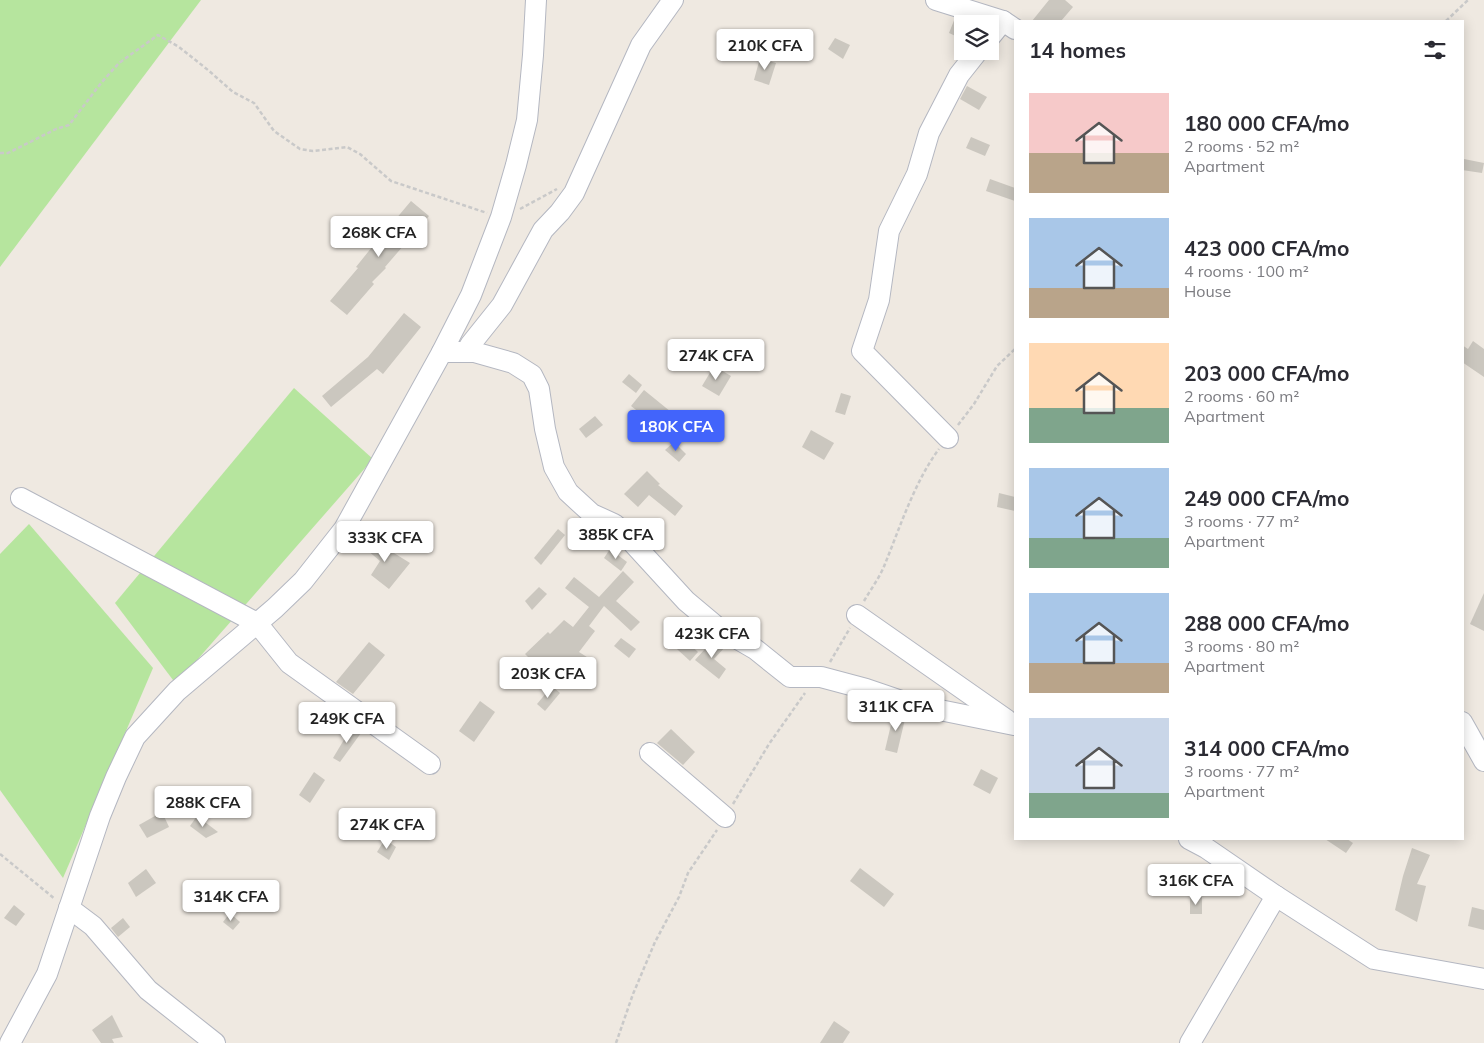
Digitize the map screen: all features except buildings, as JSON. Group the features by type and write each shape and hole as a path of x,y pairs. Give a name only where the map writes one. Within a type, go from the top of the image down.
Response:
{"street":[{"path":"10,1043 47,974 104,808 135,736 176,691 275,608 302,581 344,529 442,352 471,295 500,217 527,120 536,0"},
{"path":"472,349 502,305 543,230 574,193 642,45 673,0"},
{"path":"936,0 1009,25"},
{"path":"948,438 862,351 879,300 889,231 917,174 929,134 959,75 971,60"},
{"path":"457,322 472,349"},
{"path":"442,352 472,349 513,363 532,375 539,389 554,467 568,492 592,514 614,524 620,529 686,601 717,627 755,649 790,677 821,677 866,689 910,704 1014,725"},
{"path":"21,498 257,623 289,663 430,764"},
{"path":"857,615 1014,724"},
{"path":"1464,727 1474,753"},
{"path":"650,754 725,817"},
{"path":"1191,840 1206,848 1374,959 1484,979"},
{"path":"1190,1043 1276,896"},
{"path":"69,908 92,926 148,990 214,1043"}],"path":[{"path":"1447,20 1468,0"},
{"path":"0,153 8,153 69,125 119,63 158,35 180,47 233,92 254,103 274,131 300,149 313,151 347,147 360,154 391,181 500,217 526,207 558,189"},
{"path":"616,1043 654,942 679,897 688,874 725,817 768,744 806,692 821,677 884,566 897,529 930,461 974,404 997,366 1014,350"},
{"path":"0,854 51,896 69,908"}],"green space":[{"path":"0,0 201,0 0,267"},
{"path":"294,388 373,459 176,684 115,603"},
{"path":"29,524 153,668 63,878 0,790 0,554"}]}
